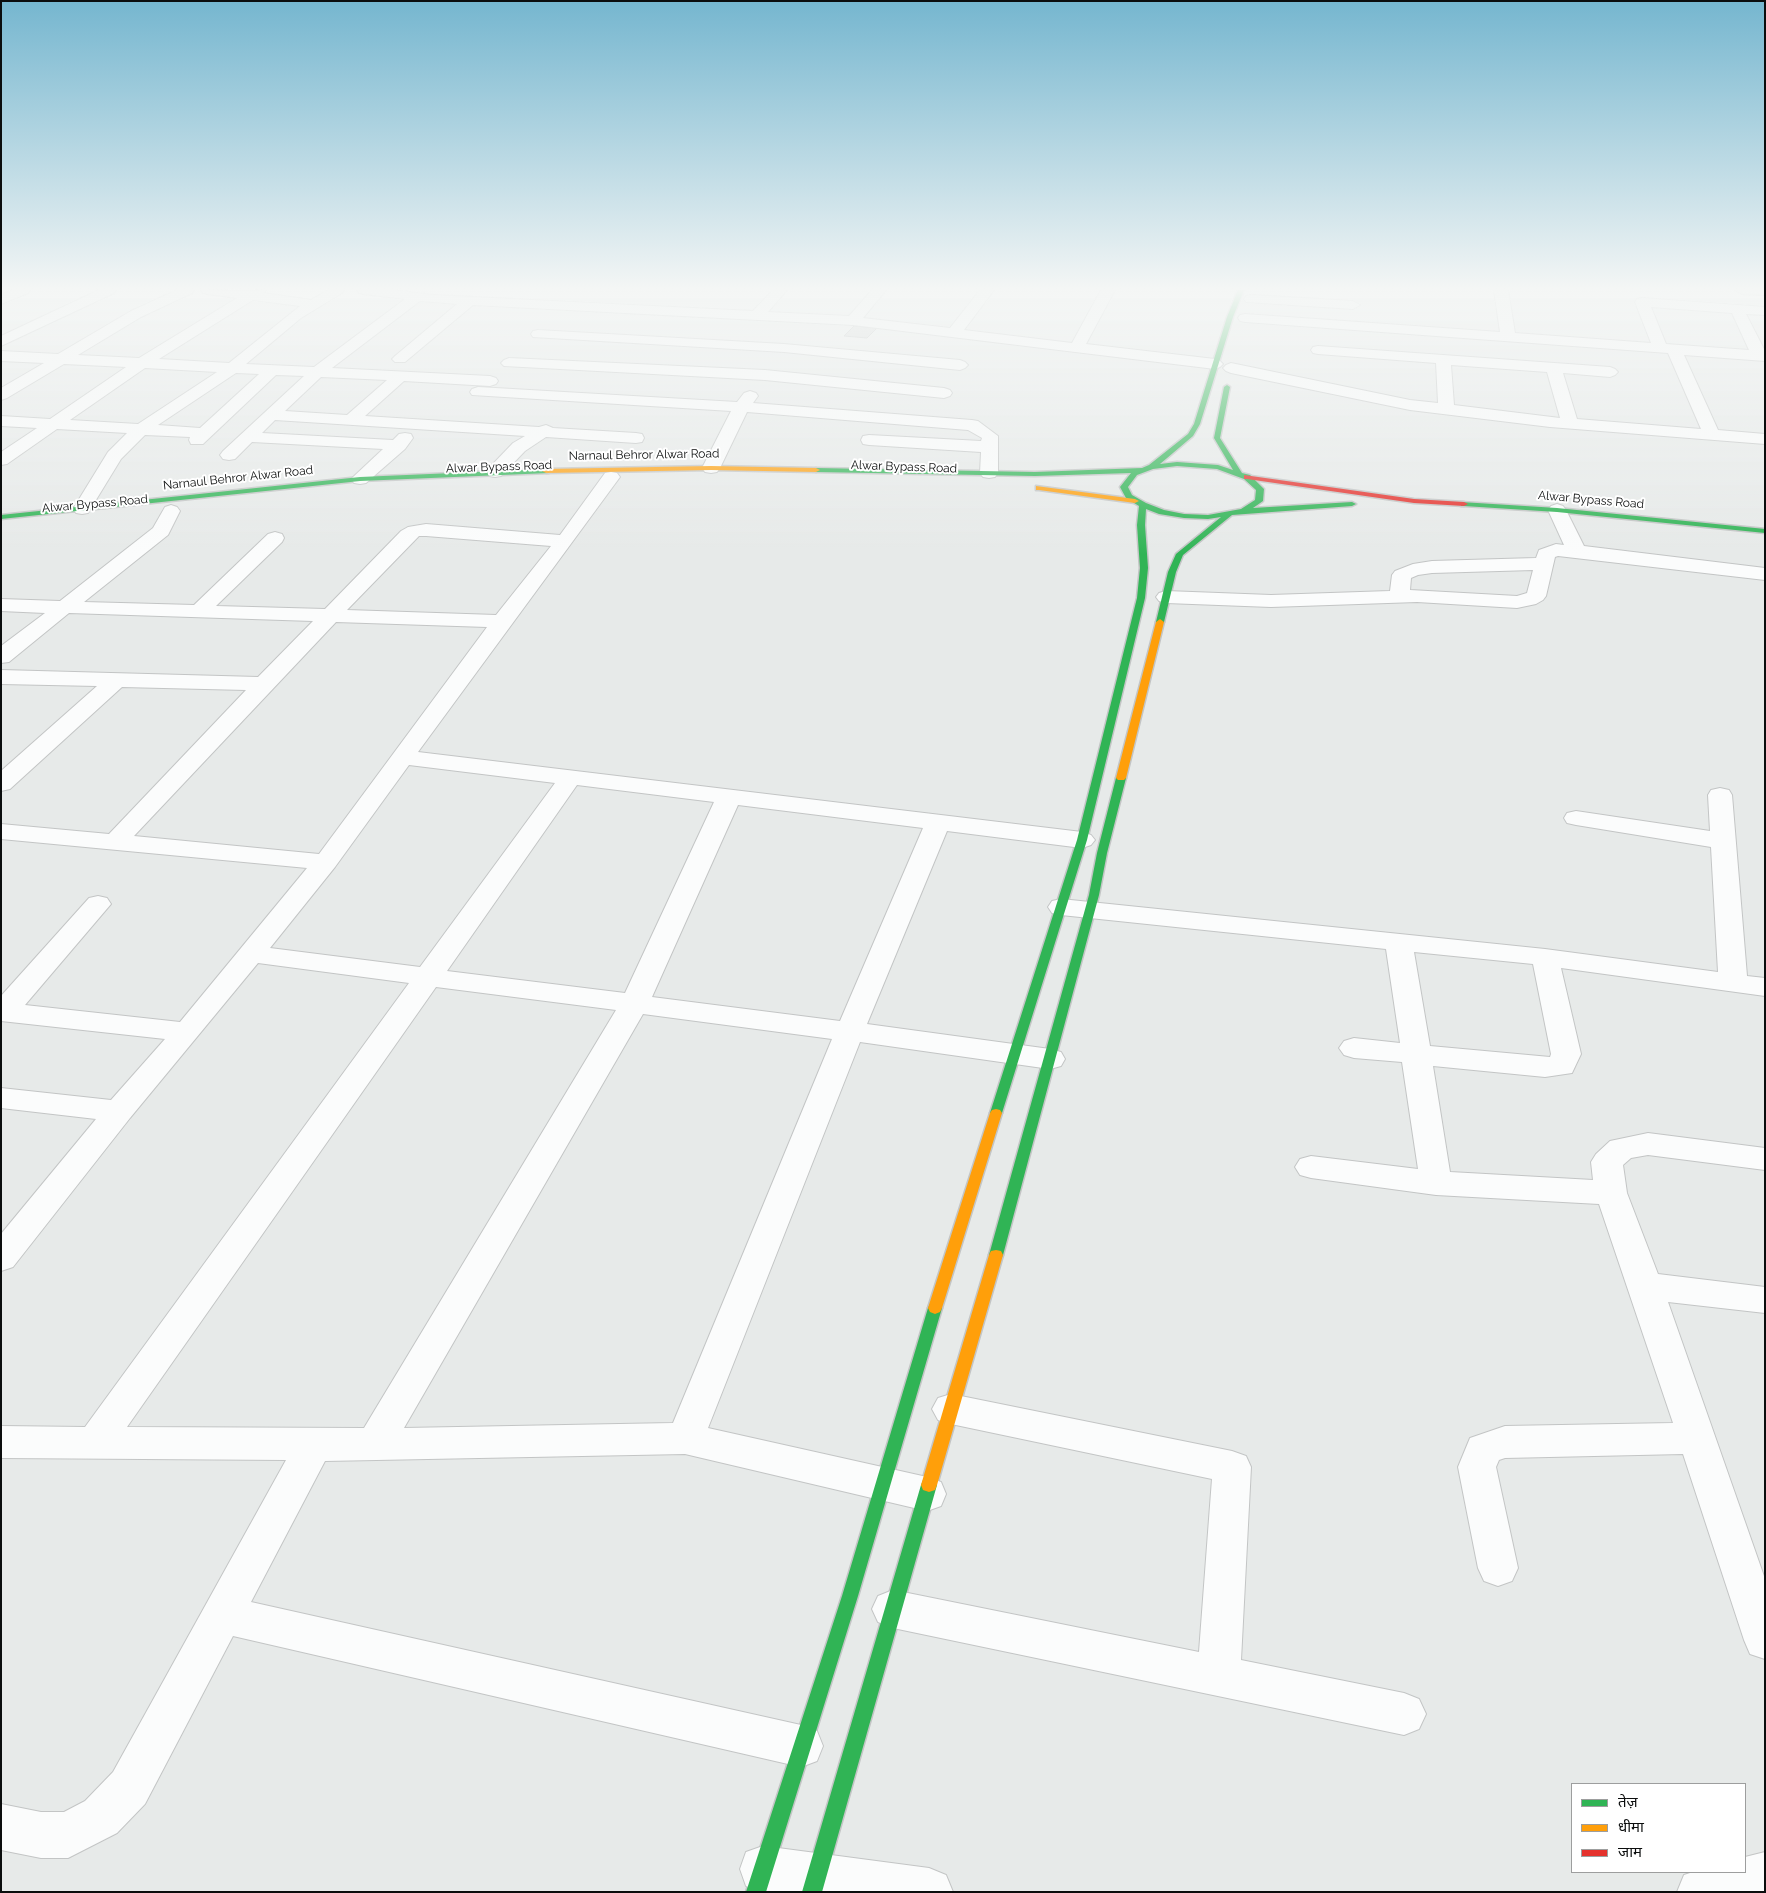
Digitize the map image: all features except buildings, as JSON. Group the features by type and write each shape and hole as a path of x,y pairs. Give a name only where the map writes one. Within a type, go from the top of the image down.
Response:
{"main road":[{"path":"759,1880 850,1596 905,1405 1082,840 1141,598 1144,568 1139,503 1124,487 1129,478 1147,469 1191,435 1219,378"},
{"path":"1224,378 1217,438 1244,476 1260,489 1259,502 1243,511"},
{"path":"994,478 1147,469 1191,464 1218,467 1244,476 1414,501"},
{"name":"Narnaul Behror Alwar Road","path":"1,517 360,479 495,472 614,473 710,468 994,478"},
{"name":"Alwar Bypass Road","path":"1,527 171,511 266,497 349,489 614,473 758,477 994,478"},
{"path":"994,478 1027,486 1139,503 1162,512 1184,516 1208,517 1243,511 1414,501"},
{"name":"Alwar Bypass Road","path":"1414,501 1557,510 1765,531"},
{"path":"814,1884 1018,1177 1090,910 1102,853 1172,572 1180,554 1229,514"}],"street":[{"path":"1,395 27,378"},
{"path":"1,460 121,378"},
{"path":"82,509 114,456 140,430 217,378"},
{"path":"1,421 200,436 263,378"},
{"path":"228,455 310,378"},
{"path":"351,420 398,378"},
{"path":"413,378 575,398 647,421"},
{"path":"443,426 492,378"},
{"path":"710,468 741,408 763,378"},
{"path":"798,378 944,393"},
{"path":"1286,378 1410,405 1570,424 1765,439"},
{"path":"1309,384 1310,378"},
{"path":"1444,378 1446,409"},
{"path":"1556,378 1570,424"},
{"path":"1682,378 1712,435"},
{"path":"495,472 519,447 543,433 575,398"},
{"path":"272,415 543,433 741,408 781,409 972,425 990,436 994,478"},
{"path":"4,1250 187,1032 326,862 502,621 565,542 614,473 647,421"},
{"path":"360,479 399,445 418,424"},
{"path":"248,437 399,445"},
{"path":"869,440 990,446"},
{"path":"1557,510 1577,551"},
{"path":"1,657 161,531 171,511"},
{"path":"115,842 408,535 415,531 565,542"},
{"path":"199,611 275,538"},
{"path":"1166,597 1271,601 1399,596 1516,602 1529,600 1536,596 1546,554 1556,550 1765,574"},
{"path":"1399,596 1402,576 1413,570 1432,567 1545,564"},
{"path":"1,605 502,621"},
{"path":"1,677 264,684"},
{"path":"1,784 117,680"},
{"path":"403,757 1082,840"},
{"path":"95,1443 571,777"},
{"path":"1720,795 1733,983"},
{"path":"375,1444 634,1004 729,797"},
{"path":"1576,818 1723,841"},
{"path":"685,1438 850,1031 938,822"},
{"path":"1,831 326,862"},
{"path":"1,852 26,833"},
{"path":"2,1012 98,904"},
{"path":"1061,908 1545,957 1765,987"},
{"path":"1399,943 1436,1183"},
{"path":"250,954 850,1031 1050,1059"},
{"path":"1354,1048 1545,1067 1561,1066 1566,1054 1545,957"},
{"path":"2,1012 187,1032"},
{"path":"1,1098 119,1111"},
{"path":"1765,1159 1648,1144 1621,1149 1607,1162 1611,1193 1646,1286 1765,1640"},
{"path":"1311,1167 1436,1183 1611,1193"},
{"path":"1646,1286 1765,1300"},
{"path":"951,1409 1232,1467 1219,1676"},
{"path":"1,1442 314,1445 685,1438 883,1482 927,1494"},
{"path":"1498,1568 1477,1467 1482,1449 1505,1442 1697,1438"},
{"path":"1,1827 41,1835 68,1835 101,1817 129,1788 314,1445"},
{"path":"894,1609 1404,1714"},
{"path":"222,1615 801,1746"},
{"path":"1700,1892 1765,1875"},
{"path":"759,1880 929,1892"}],"traffic: fast":[{"path":"1152,467 1191,435 1197,424 1211,378"},
{"path":"1227,387 1217,438 1240,475"},
{"path":"1243,511 1259,501 1260,489 1247,477 1218,467 1177,464 1152,467 1134,473 1124,487 1129,496 1143,505 1162,512 1184,516 1208,517 1243,511 1352,504"},
{"path":"816,470 1035,474 1142,470"},
{"path":"1,517 360,479 546,471"},
{"path":"1464,504 1557,510 1765,531"},
{"path":"996,1113 1082,840 1141,598 1144,568 1141,525 1143,505"},
{"path":"1160,622 1172,572 1180,554 1229,514"},
{"path":"996,1255 1094,895 1102,853 1121,778"},
{"path":"756,1892 850,1596 935,1308"},
{"path":"812,1892 929,1485"}],"traffic: slow":[{"path":"546,471 711,468 816,470"},
{"path":"1039,488 1135,501"},
{"path":"1121,778 1160,622"},
{"path":"935,1308 996,1113"},
{"path":"929,1485 996,1255"}],"traffic: jam":[{"path":"1247,477 1414,501 1464,504"}]}
